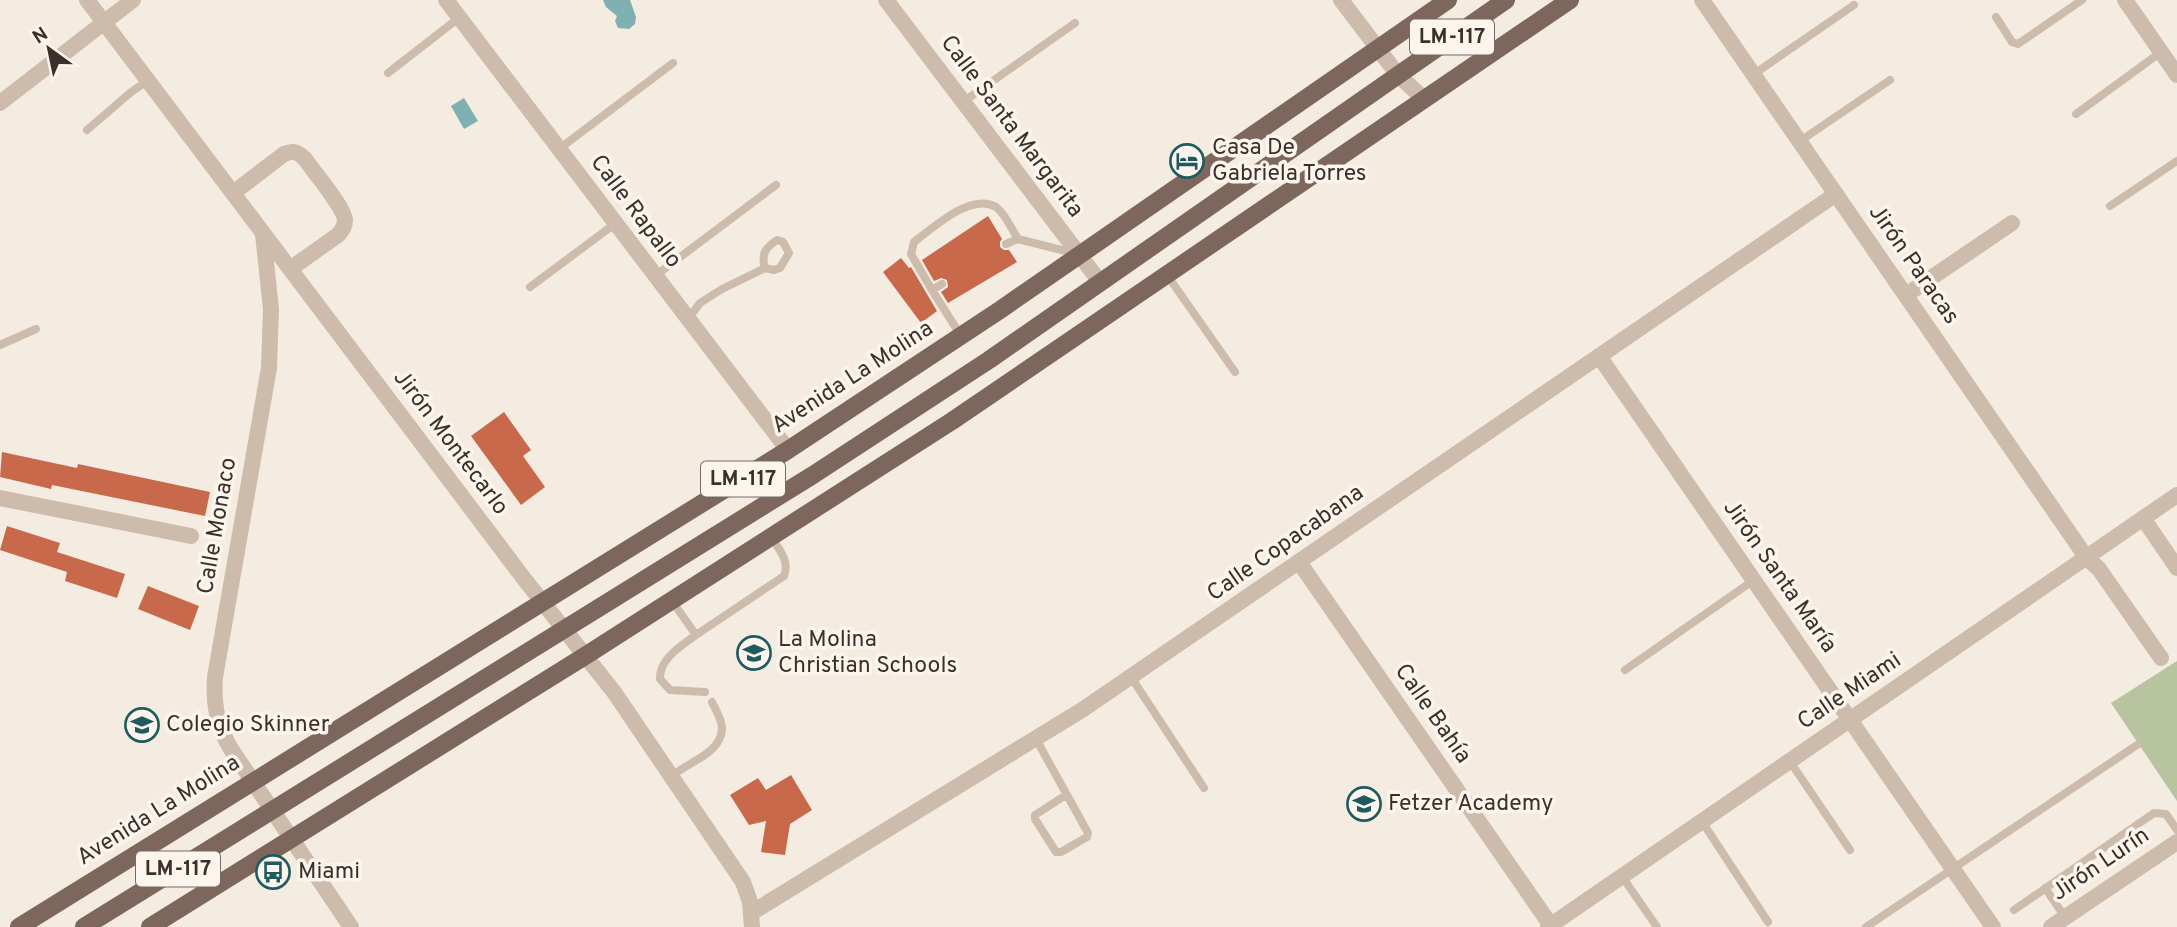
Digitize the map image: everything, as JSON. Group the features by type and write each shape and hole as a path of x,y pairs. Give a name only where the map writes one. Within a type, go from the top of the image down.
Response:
{"main road":[{"name":"Avenida La Molina","path":"19,927 788,450 1080,255 1448,0"},
{"name":"LM-117","path":"84,927 813,475 989,360 1506,0"},
{"name":"LM-117","path":"150,927 585,656 952,421 1570,0"}],"street":[{"name":"Jirón Montecarlo","path":"87,0 564,631 614,692 743,882 750,902 751,920"},
{"path":"0,103 133,0"},
{"name":"Calle Rapallo","path":"446,0 788,450"},
{"name":"Calle Santa Margarita","path":"886,0 1100,282"},
{"path":"1341,0 1398,75 1424,99"},
{"name":"Jirón Paracas","path":"1702,0 2086,557 2099,569 2161,658"},
{"path":"2125,0 2177,75"},
{"path":"233,192 284,154 292,151 305,159 340,207 345,216 345,227 290,268"},
{"name":"Calle Copacabana","path":"751,920 1130,677 1836,194"},
{"path":"1906,295 2012,223"},
{"name":"Calle Monaco","path":"263,234 271,317 269,368 214,692 223,737 272,810"},
{"name":"Jirón Santa María","path":"1599,356 1993,927"},
{"name":"Calle Miami","path":"1550,926 2177,495"},
{"path":"0,498 191,536"},
{"path":"2143,518 2177,568"},
{"name":"Calle Bahía","path":"1299,562 1550,926"},
{"path":"272,810 351,927"},
{"name":"Jirón Lurín","path":"2051,927 2177,842"}],"lane":[{"path":"1996,17 2012,42 2018,44 2082,0"},
{"path":"1754,74 1854,5"},
{"path":"388,73 460,17"},
{"path":"963,102 1074,23"},
{"path":"2076,114 2161,52"},
{"path":"559,149 673,63"},
{"path":"87,130 148,80"},
{"path":"1800,141 1891,80"},
{"path":"2110,206 2177,161"},
{"path":"655,276 776,185"},
{"path":"961,336 911,254 914,242 971,204 998,208 1018,239"},
{"path":"530,287 616,223"},
{"path":"1006,244 1018,239 1080,255"},
{"path":"688,319 700,303 765,268"},
{"path":"1167,275 1235,372"},
{"path":"932,290 942,284"},
{"path":"0,345 36,329"},
{"path":"705,692 670,690 660,679 660,669 666,660 696,635 784,576 787,568 782,553 771,537"},
{"path":"1625,670 1754,580"},
{"path":"672,601 696,635"},
{"path":"1130,677 1204,788"},
{"path":"672,776 719,742 723,726 712,702"},
{"path":"1036,739 1088,833 1087,837 1061,852 1056,852 1035,815 1066,795"},
{"path":"1866,927 2137,745"},
{"path":"1789,760 1850,850"},
{"path":"2014,910 2154,813 2166,814 2177,830"},
{"path":"1701,820 1768,922"},
{"path":"1621,876 1657,927"},
{"path":"2045,888 2065,917"}],"green space":[{"path":"2177,661 2177,801 2111,703"}],"water":[{"path":"603,0 630,0 636,17 635,24 629,29 618,28 615,21 617,16 606,7"},
{"path":"464,98 478,121 464,129 451,106"}],"building":[{"path":"988,216 1002,239 1000,247 1009,250 1017,262 948,303 941,292 948,287 947,280 941,278 934,281 922,260"},
{"path":"901,258 911,267 937,311 921,323 883,272"},
{"path":"504,412 531,450 523,456 545,487 521,505 471,436"},
{"path":"2,452 77,468 78,464 210,492 205,516 52,485 51,489 0,477"},
{"path":"7,526 60,543 57,552 125,574 117,598 65,581 67,572 0,550"},
{"path":"148,586 199,606 190,630 138,609"},
{"path":"791,775 812,810 790,824 785,855 761,852 766,821 749,825 730,795 758,778 766,790"}],"place":[{"name":"Casa De Gabriela Torres","path":"1187,161"},
{"name":"La Molina Christian Schools","path":"754,653"},
{"name":"Colegio Skinner","path":"142,725"},
{"name":"Fetzer Academy","path":"1364,804"},
{"name":"Miami","path":"273,872"}]}
